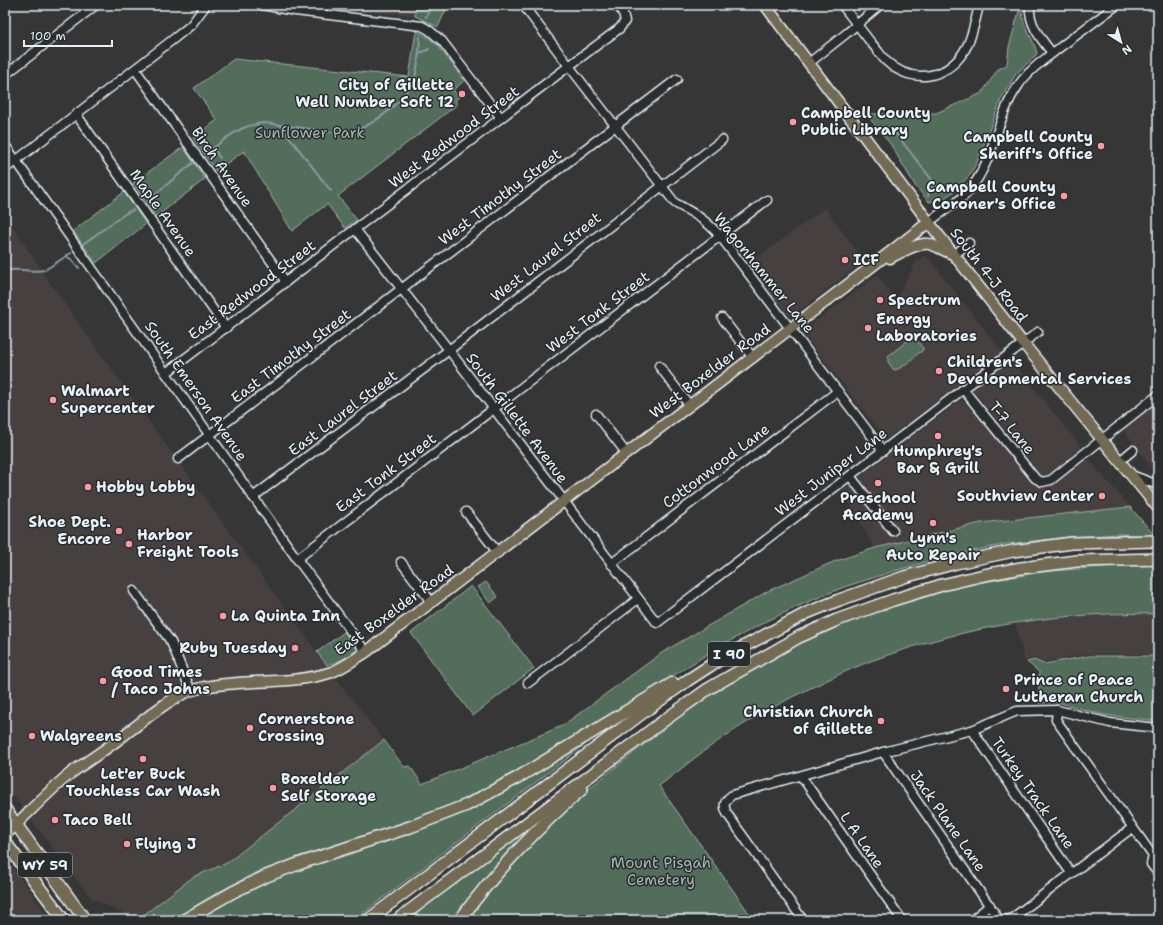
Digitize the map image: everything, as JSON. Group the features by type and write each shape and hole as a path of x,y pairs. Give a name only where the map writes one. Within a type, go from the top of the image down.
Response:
{"highway":[{"name":"I 90","path":"184,920 233,892 264,877 298,864 410,827 467,805 518,778 720,654 765,629 839,600 904,577 956,563 1013,551 1072,543 1158,541"},
{"name":"I 90","path":"397,920 641,736 708,689 799,637 837,620 893,600 942,585 984,575 1021,568 1077,561 1158,559"},
{"name":"I 90","path":"368,920 688,680 722,658 765,634 807,613 839,600"},
{"name":"I 90","path":"460,920 517,852 571,798 631,749 733,675"},
{"name":"WY 59","path":"5,809 86,920"},
{"name":"WY 59","path":"5,842 64,920"}],"main road":[{"name":"South 4-J Road","path":"765,5 1023,344 1102,441 1156,503"},
{"path":"875,264 929,222"},
{"path":"875,264 923,244 929,244 954,255"},
{"name":"West Boxelder Road","path":"564,502 875,264"},
{"name":"East Boxelder Road","path":"5,835 70,774 167,703 191,691 216,686 301,680 334,671 366,652 564,502"}],"street":[{"path":"5,75 96,5"},
{"path":"5,169 191,25 206,5"},
{"path":"262,5 295,11 422,26 442,41 501,118"},
{"name":"Wagonhammer Lane","path":"523,5 675,203 697,214 720,236 883,451"},
{"name":"West Redwood Street","path":"355,229 620,28 625,21 624,13 617,5"},
{"path":"842,5 885,60 898,70 914,76 930,76 945,71 958,61 968,46 980,5"},
{"path":"809,63 880,5"},
{"path":"1030,5 1035,30 1052,53"},
{"path":"929,222 966,194 977,180 987,163 1010,99 1018,85 1029,72 1117,5"},
{"name":"Birch Avenue","path":"135,69 286,282"},
{"name":"West Timothy Street","path":"401,290 677,79"},
{"name":"Maple Avenue","path":"76,114 226,328"},
{"name":"West Laurel Street","path":"449,350 722,140"},
{"name":"South Emerson Avenue","path":"5,145 297,559 366,652"},
{"name":"West Tonk Street","path":"493,409 767,200"},
{"name":"East Redwood Street","path":"166,373 355,229"},
{"name":"South Gillette Avenue","path":"355,229 657,623"},
{"path":"954,255 969,243"},
{"name":"East Timothy Street","path":"178,459 401,290"},
{"path":"722,318 753,358"},
{"name":"West Juniper Lane","path":"657,623 1038,332"},
{"name":"East Laurel Street","path":"254,497 449,350"},
{"path":"659,366 690,406"},
{"name":"T-7 Lane","path":"963,389 1034,478 1042,482 1051,480 1102,441"},
{"name":"Cottonwood Lane","path":"611,564 838,391"},
{"path":"1102,441 1158,395"},
{"name":"East Tonk Street","path":"297,559 493,409"},
{"path":"596,414 627,454"},
{"path":"1120,461 1133,450"},
{"path":"1131,475 1158,485"},
{"path":"850,476 893,531"},
{"path":"466,512 498,552"},
{"path":"401,562 432,603"},
{"path":"134,592 171,642 191,691"},
{"path":"528,684 638,598"},
{"path":"803,920 728,815 724,803 732,796 883,752 972,730 1018,711 1057,710 1110,722 1158,728"},
{"path":"1057,710 1056,720 1132,828 1156,854 1151,864 1158,873"},
{"name":"Turkey Track Lane","path":"972,730 1072,873"},
{"name":"Jack Plane Lane","path":"883,752 998,918 1003,920 1011,919 1072,873"},
{"name":"L A Lane","path":"801,776 902,920"},
{"path":"1072,873 1132,828"},
{"path":"972,920 990,906"}],"shaded area":[{"path":"299,5 416,5 415,16"},
{"path":"825,208 864,261 791,317 749,264"},
{"path":"5,215 52,286 145,416 341,685 384,740 227,863 193,877 137,920 90,897 5,785"},
{"name":"Children's Developmental Services","path":"926,255 1000,349 1012,361 1082,448 1047,476 1041,475 965,380 888,438 885,438 802,332 877,275 896,299 916,262"},
{"path":"1158,388 1158,467 1145,467 1150,465 1117,421"},
{"path":"961,400 970,406 1036,486 1047,487 1052,485 1088,459 1130,507 981,523 875,548 842,490"},
{"path":"1158,614 1158,654 1088,654 1043,662 1034,658 1028,659 1025,662 1015,622 1078,615"},
{"path":"5,860 8,861 51,920 5,920"}],"green space":[{"path":"416,5 448,5 438,27 415,16"},
{"path":"1019,11 1022,13 1037,54 1016,74 1002,97 977,162 969,176 957,189 944,199 929,202 916,187 891,145 867,115 936,113 982,93 998,69 1007,65 1009,47"},
{"name":"Sunflower Park","path":"416,31 431,40 437,46 464,81 453,90 459,97 455,100 458,104 338,196 357,220 345,228 327,204 292,231 244,151 216,171 193,138 217,120 194,88 234,59 409,77"},
{"path":"183,147 205,179 156,217 133,183"},
{"path":"124,192 146,224 96,263 73,231"},
{"path":"911,338 917,341 923,350 905,365 894,370 888,362 888,356"},
{"path":"1130,507 1155,536 1119,534 1070,537 1007,544 952,555 844,587 767,621 717,648 543,758 464,801 434,814 339,846 300,856 253,874 215,894 173,920 137,920 193,877 227,863 384,740 404,767 410,766 422,784 562,726 663,652 768,591 833,562 875,548 981,523"},
{"name":"Mount Pisgah Cemetery","path":"1125,565 1158,566 1158,614 1089,615 1020,622 951,636 885,656 862,664 794,696 758,716 715,743 659,786 754,920 465,920 507,869 557,818 593,785 689,709 734,678 810,637 863,616 914,599 961,586 1041,572"},
{"path":"486,582 498,597 490,603 478,587"},
{"path":"471,586 534,668 473,716 411,633"},
{"path":"347,630 359,646 357,650 349,656 327,665 317,652"},
{"path":"1089,656 1158,656 1158,721 1104,715 1057,702 1039,703 1039,672 1027,662 1034,660 1044,664"},
{"path":"592,737 585,745 354,920 193,920 257,885 300,868 411,832"},
{"path":"534,823 535,828 455,920 406,920"}],"waterway":[{"path":"426,17 431,5"},
{"path":"206,154 233,134 255,124 264,123 340,133 351,132 373,122 394,106 410,87 415,77 419,57 420,37"},
{"path":"418,54 429,49"},
{"path":"280,125 331,191"},
{"path":"882,129 906,137"},
{"path":"897,135 939,189"},
{"path":"214,149 220,158"},
{"path":"148,200 193,163"},
{"path":"928,196 929,191 935,183"},
{"path":"83,244 126,213 133,210"},
{"path":"5,271 45,270 71,253"},
{"path":"66,256 79,268"}],"place":[{"name":"City of Gillette Well Number Soft 12","path":"462,94"},
{"name":"Campbell County Public Library","path":"793,122"},
{"name":"Campbell County Sheriff's Office","path":"1101,146"},
{"name":"Campbell County Coroner's Office","path":"1064,196"},
{"name":"ICF","path":"845,260"},
{"name":"Spectrum","path":"880,300"},
{"name":"Energy Laboratories","path":"868,328"},
{"name":"Children's Developmental Services","path":"939,371"},
{"name":"Walmart Supercenter","path":"53,400"},
{"name":"Humphrey's Bar & Grill","path":"938,436"},
{"name":"Preschool Academy","path":"878,483"},
{"name":"Hobby Lobby","path":"88,487"},
{"name":"Southview Center","path":"1102,496"},
{"name":"Lynn's Auto Repair","path":"933,523"},
{"name":"Shoe Dept. Encore","path":"119,531"},
{"name":"Harbor Freight Tools","path":"129,544"},
{"name":"La Quinta Inn","path":"223,616"},
{"name":"Ruby Tuesday","path":"295,648"},
{"name":"Good Times / Taco Johns","path":"103,681"},
{"name":"Prince of Peace Lutheran Church","path":"1006,689"},
{"name":"Christian Church of Gillette","path":"881,721"},
{"name":"Cornerstone Crossing","path":"250,728"},
{"name":"Walgreens","path":"32,736"},
{"name":"Let'er Buck Touchless Car Wash","path":"143,759"},
{"name":"Boxelder Self Storage","path":"273,788"},
{"name":"Taco Bell","path":"55,820"},
{"name":"Flying J","path":"127,844"}]}
